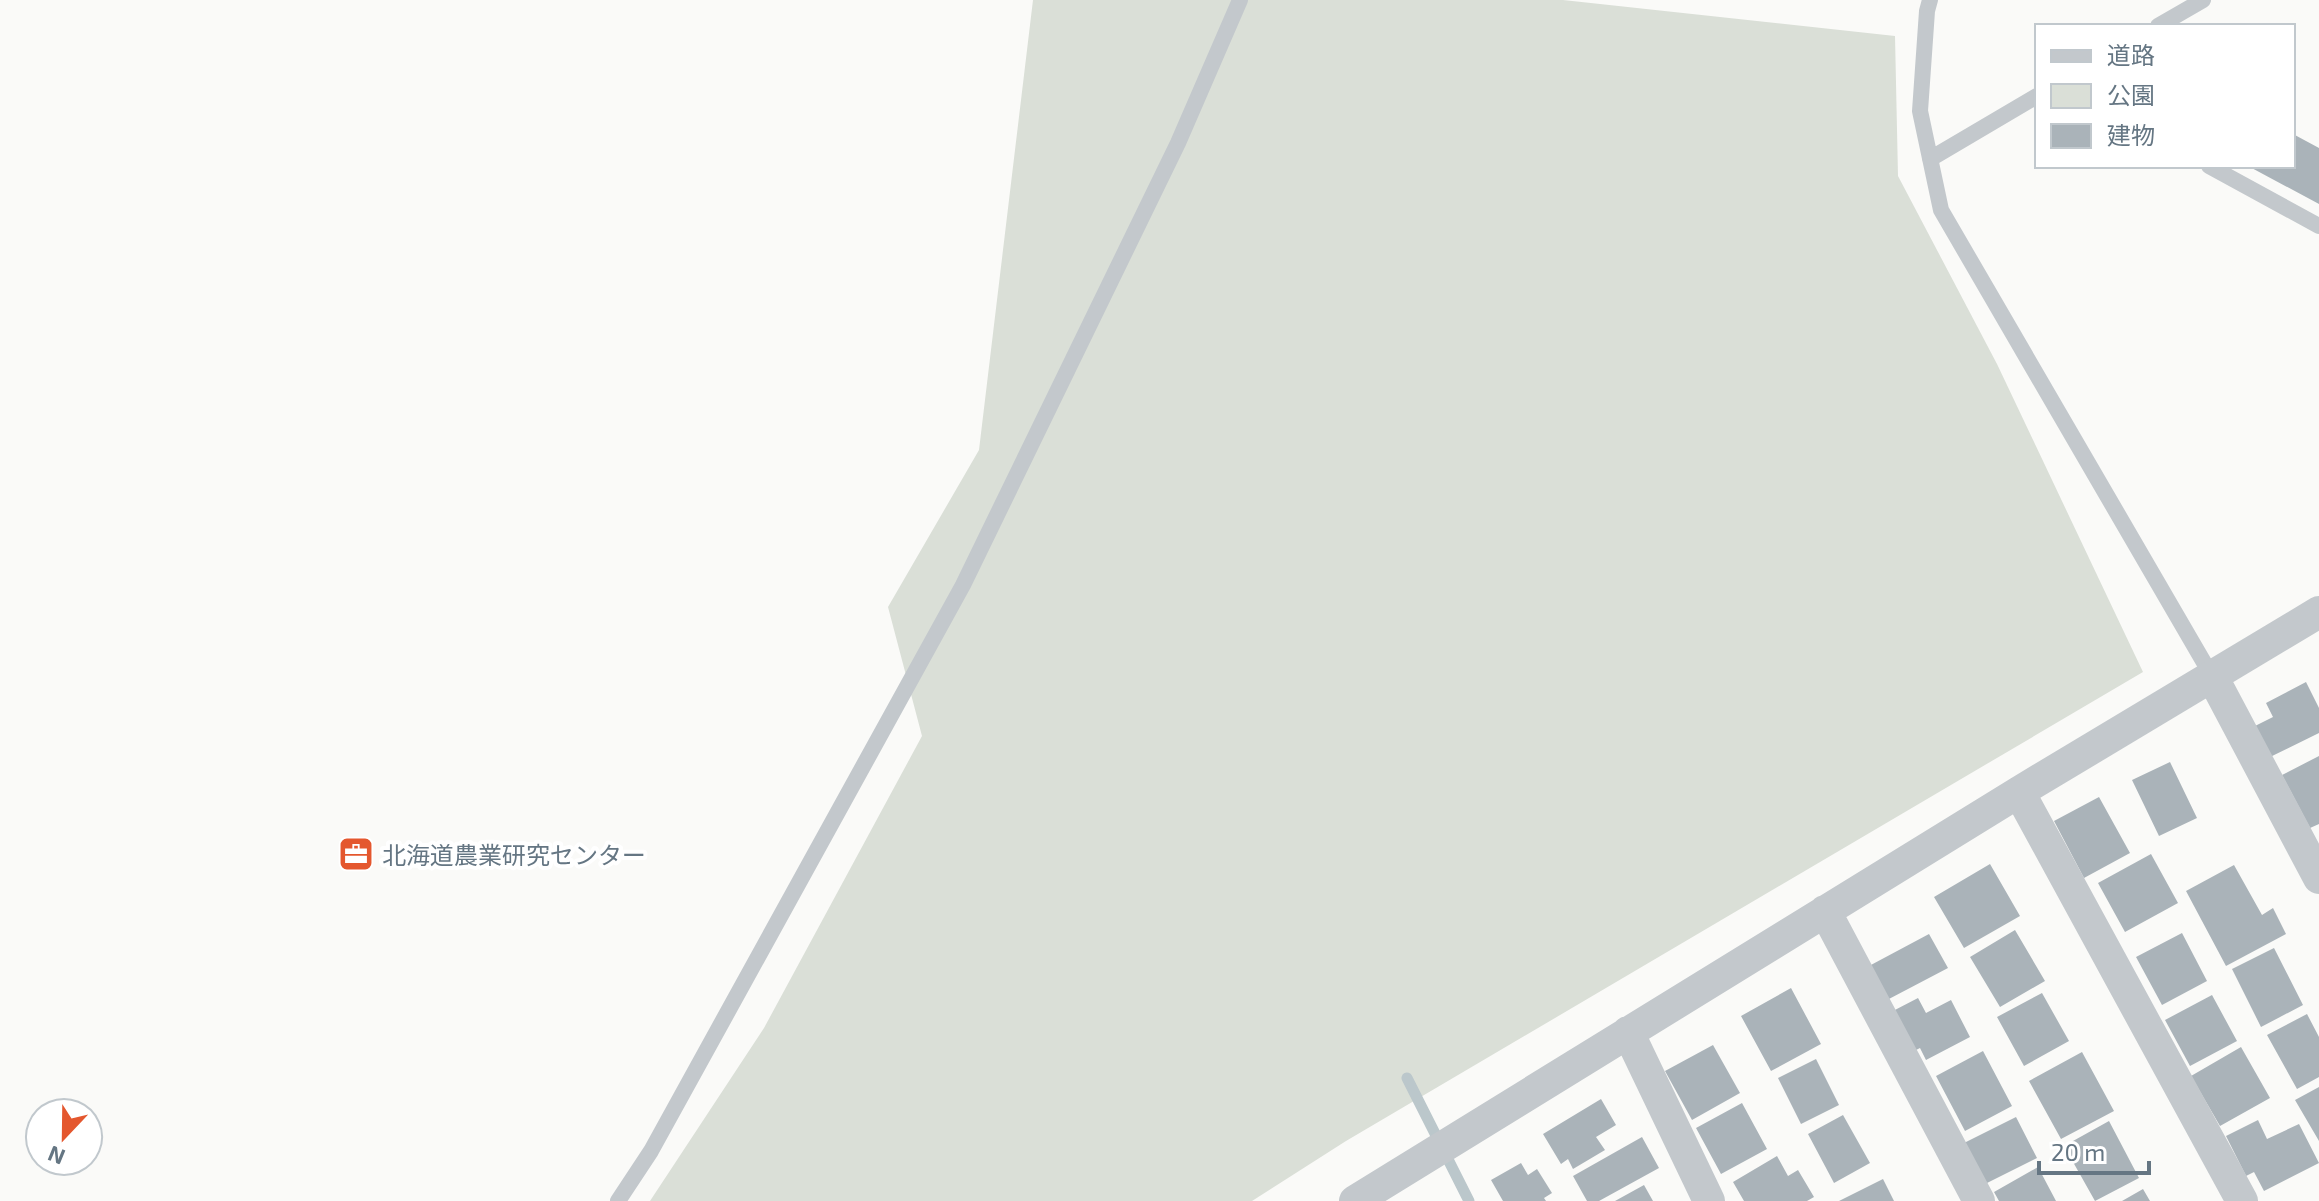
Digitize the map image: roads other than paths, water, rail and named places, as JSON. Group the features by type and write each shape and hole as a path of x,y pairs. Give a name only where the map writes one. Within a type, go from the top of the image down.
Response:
{"street":[{"path":"1355,1201 2019,792 2319,612"},
{"path":"2213,678 2319,878"},
{"path":"2019,792 2242,1201"},
{"path":"1825,911 1979,1201"},
{"path":"1628,1032 1709,1201"}],"lane":[{"path":"618,1201 659,1138 963,585 1178,143 1240,0"},
{"path":"1930,0 1920,111 1941,210 2213,678"},
{"path":"2161,24 2203,0"},
{"path":"1930,159 2035,97"},
{"path":"2213,168 2319,226"}],"waterway":[{"path":"1407,1078 1469,1201"}],"place":[{"name":"北海道農業研究センター","path":"356,854"}]}
